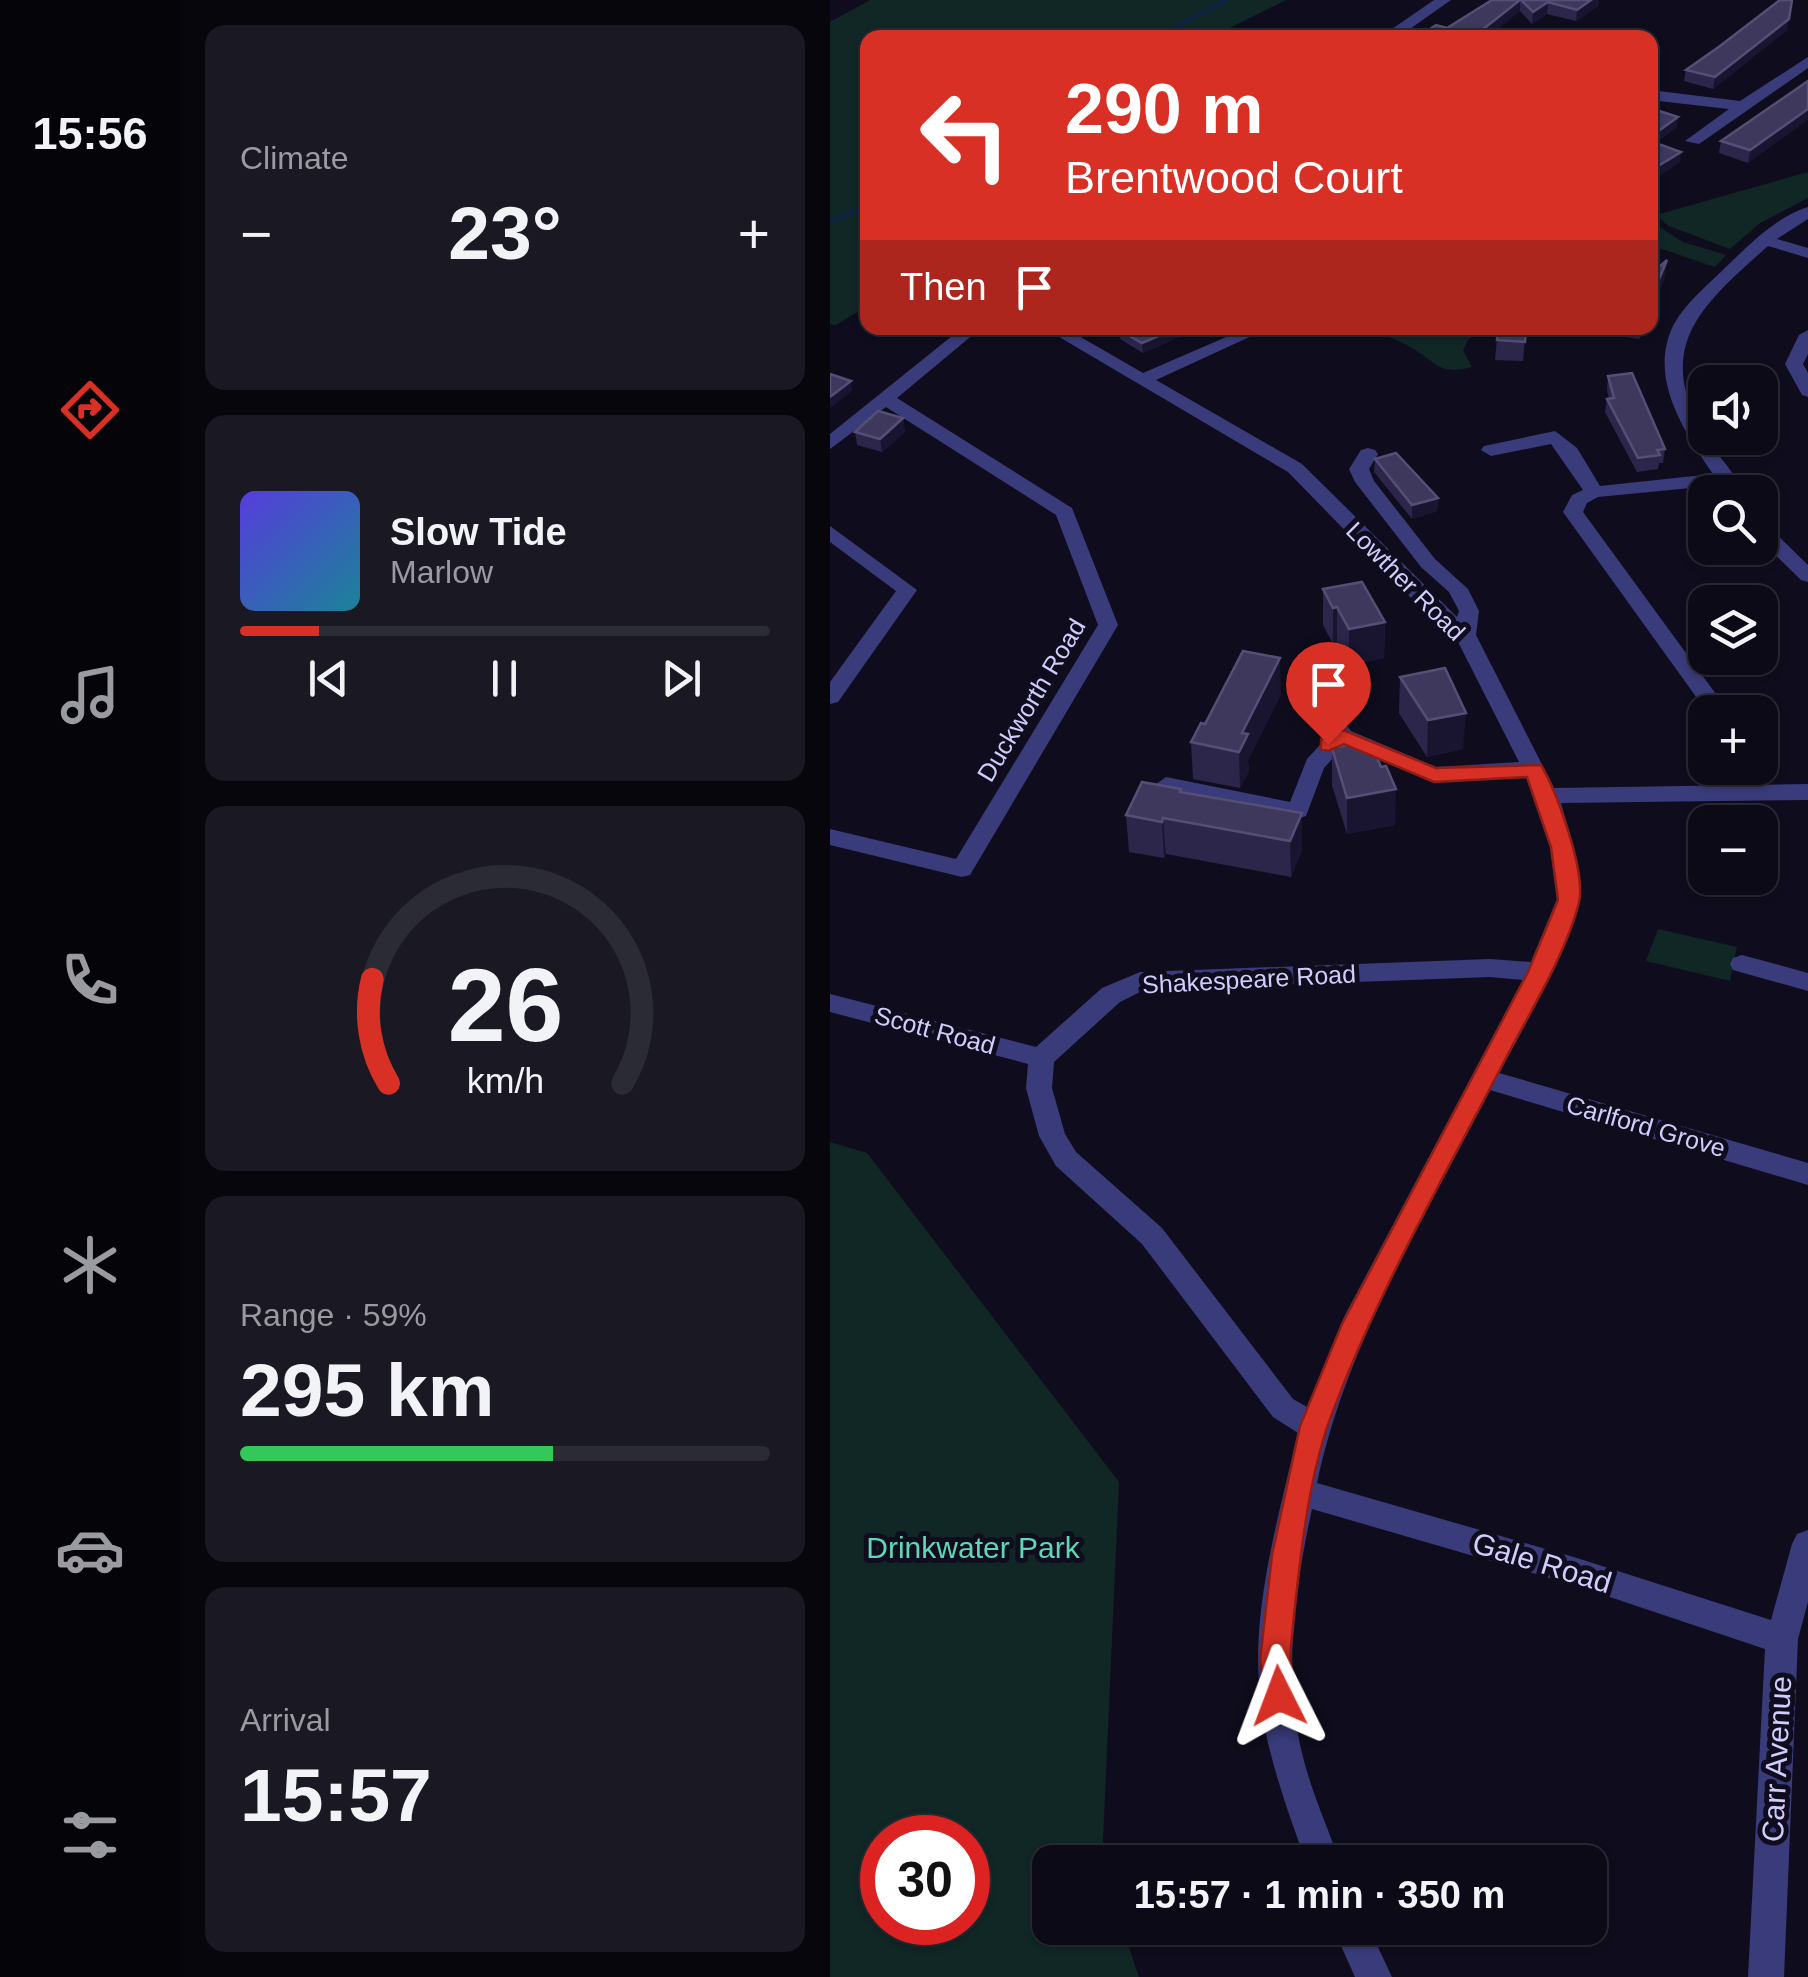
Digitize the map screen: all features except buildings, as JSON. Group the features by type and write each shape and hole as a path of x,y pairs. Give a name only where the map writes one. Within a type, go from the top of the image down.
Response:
{"street":[{"path":"1398,30 1444,0"},
{"path":"1692,141 1808,61"},
{"path":"1658,96 1742,106"},
{"path":"1725,475 1674,385 1671,357 1683,324 1764,240 1780,226 1808,212"},
{"path":"1780,226 1808,241"},
{"path":"1764,240 1808,253"},
{"path":"830,442 964,335"},
{"name":"Lowther Road","path":"1066,335 1295,468 1416,592 1465,635 1547,796 1562,847 1569,900 1539,972 1355,1324 1314,1426 1286,1555 1274,1661 1288,1764 1316,1845"},
{"path":"1144,378 1244,335"},
{"path":"1808,335 1794,364 1808,391"},
{"name":"Duckworth Road","path":"830,838 962,869 1108,625 1066,512 886,399"},
{"path":"1492,450 1554,437 1570,452 1594,492"},
{"path":"1368,454 1359,469 1364,482 1428,562 1458,589 1469,611 1465,635"},
{"path":"1688,488 1594,492 1574,504 1576,520 1705,695"},
{"path":"830,532 907,590 830,697"},
{"path":"1778,547 1808,576"},
{"path":"1302,682 1343,736 1434,775 1534,770"},
{"path":"1166,786 1298,811 1316,759 1328,744 1343,736"},
{"path":"1763,785 1767,792"},
{"path":"1547,796 1808,792"},
{"path":"1742,964 1808,982"},
{"name":"Shakespeare Road","path":"1041,1058 1111,995 1140,982 1490,968 1539,972"},
{"name":"Scott Road","path":"830,1003 1041,1058"},
{"path":"1041,1058 1039,1088 1052,1136 1066,1160 1152,1236 1284,1408 1314,1426"},
{"name":"Carlford Grove","path":"1483,1078 1808,1174"},
{"name":"Gale Road","path":"1301,1492 1578,1572 1782,1639"},
{"name":"Carr Avenue","path":"1766,1977 1782,1639 1808,1544"},
{"path":"1359,1945 1374,1977"}],"green space":[{"path":"870,0 1286,0 1225,30 860,30 860,310 836,325 830,324 830,22"},
{"path":"1808,172 1808,198 1760,223 1730,249 1669,226 1658,214"},
{"path":"1658,226 1683,242 1726,255 1715,267 1658,248"},
{"path":"1384,335 1475,335 1463,350 1472,367 1446,369"},
{"path":"1658,929 1737,947 1730,981 1646,961"},
{"name":"Drinkwater Park","path":"830,1142 867,1153 1119,1482 1103,1845 1032,1845 1032,1945 1128,1945 1139,1977 830,1977"}],"waterway":[{"path":"1170,30 1227,0"},
{"path":"830,222 860,209"}],"route":[{"path":"1279,1696 1274,1661 1286,1555 1314,1426 1355,1324 1539,972 1569,900 1562,847 1547,796 1534,770 1434,775 1343,736 1328,744"}]}
